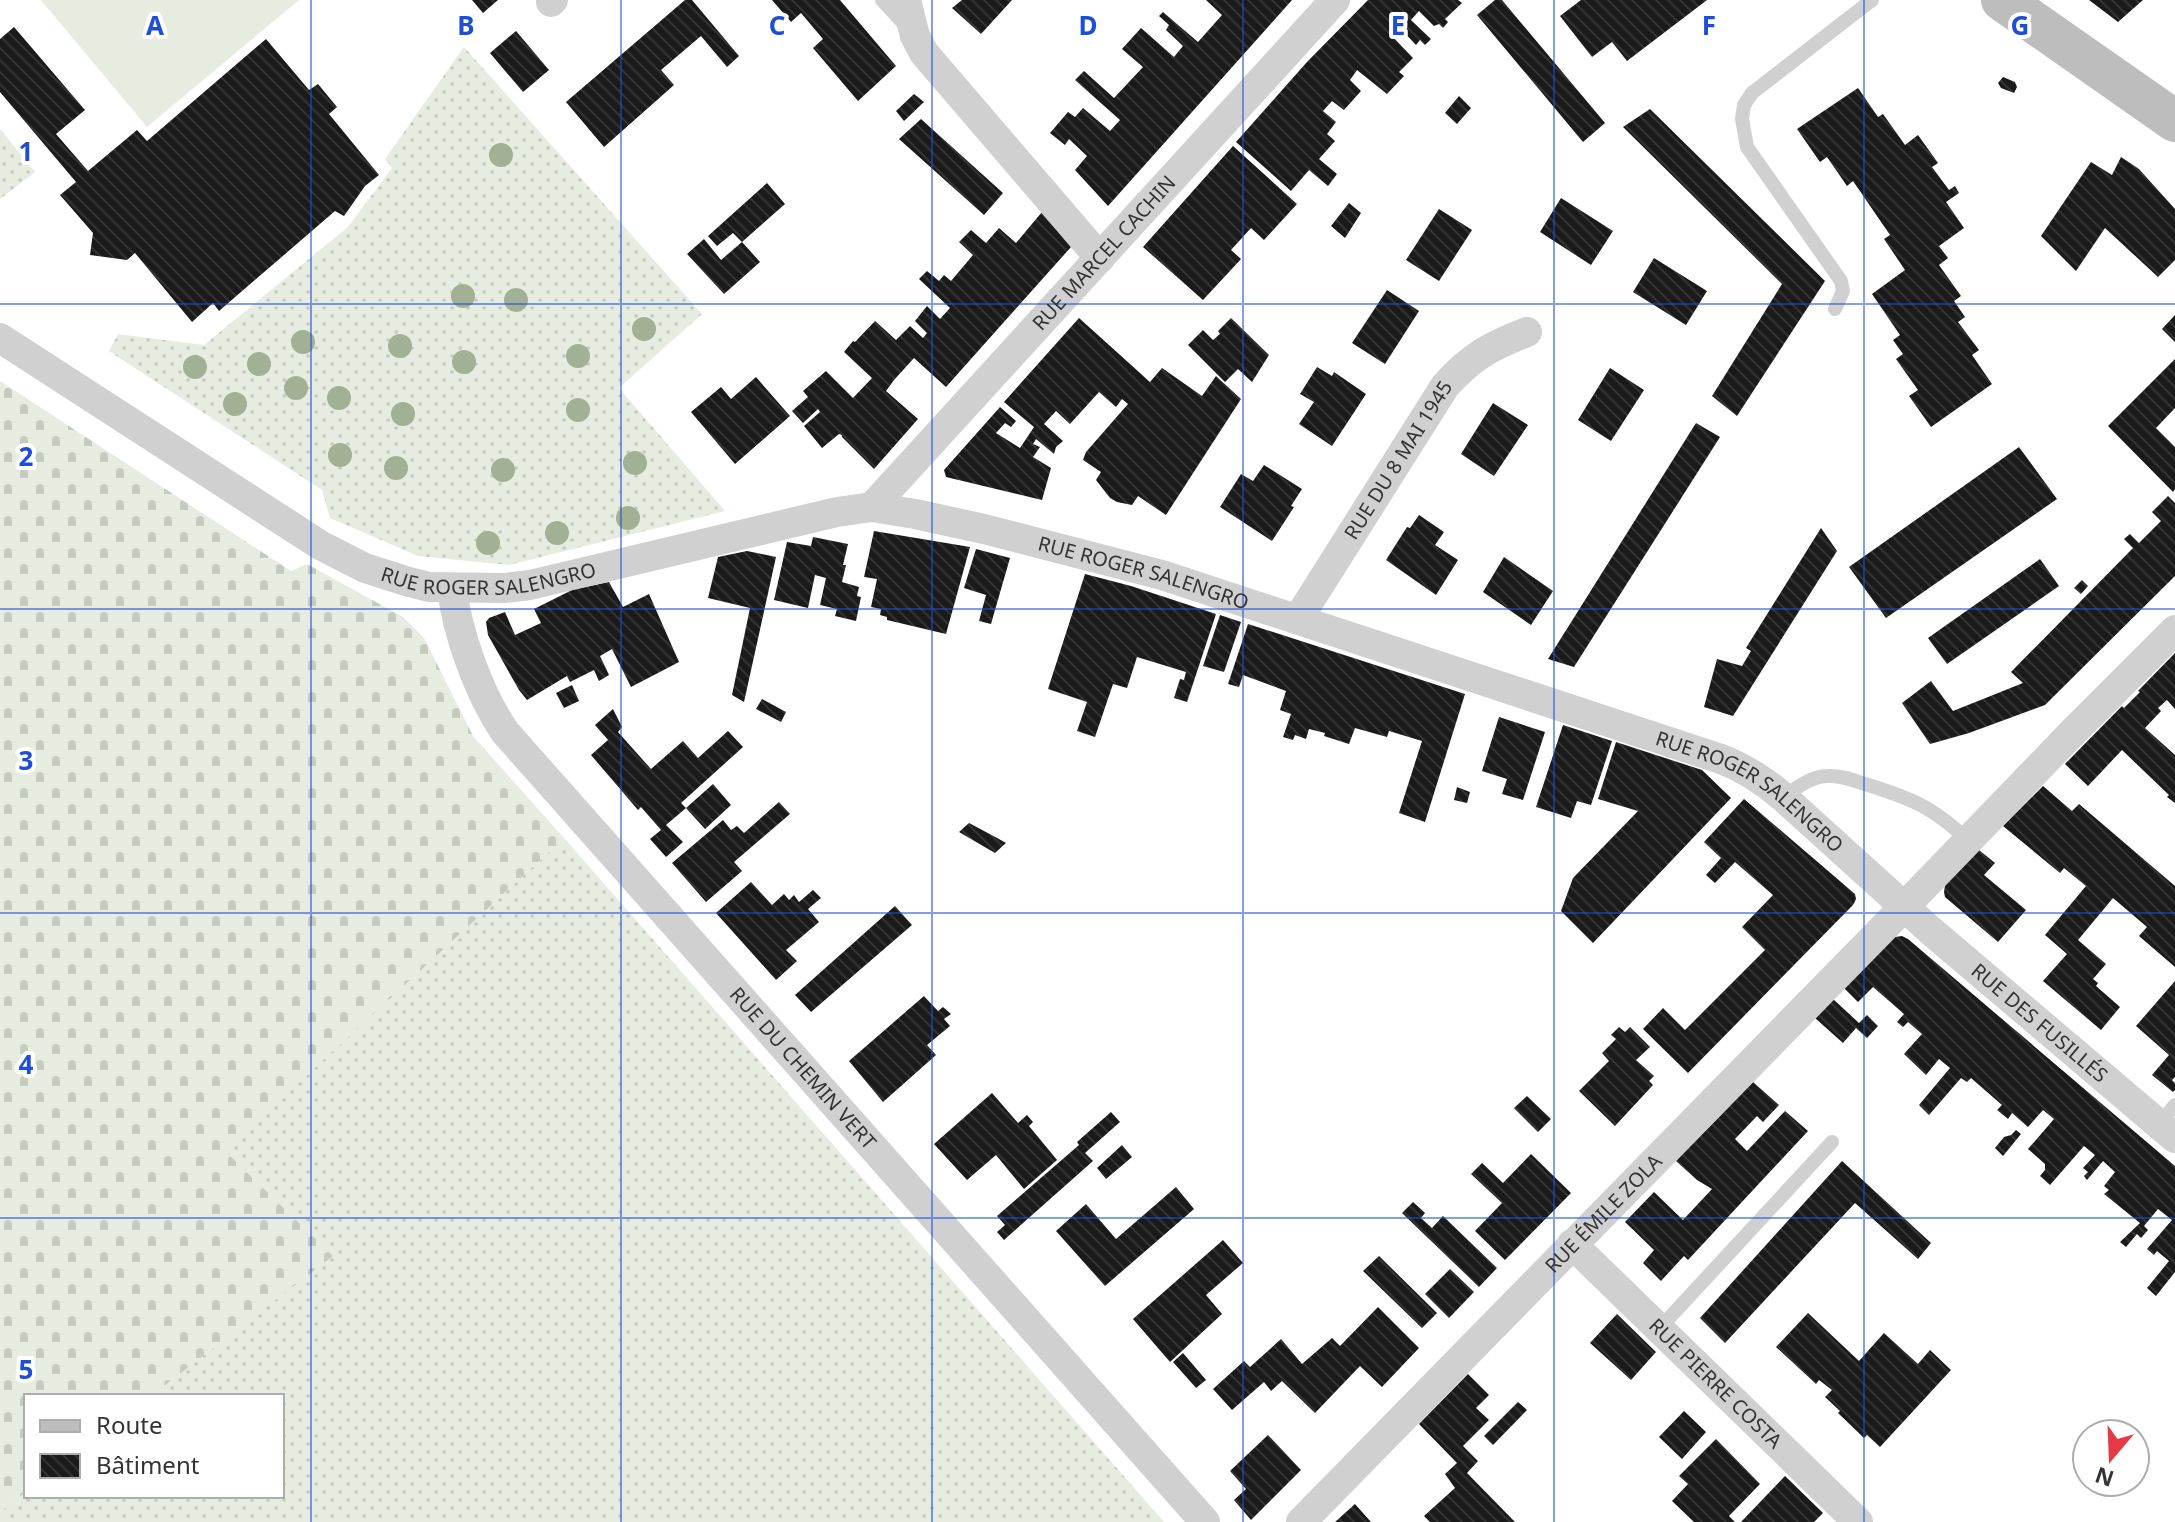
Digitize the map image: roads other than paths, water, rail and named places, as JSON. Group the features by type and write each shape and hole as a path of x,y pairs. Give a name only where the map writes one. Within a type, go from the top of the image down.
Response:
{"street":[{"path":"906,0 915,36 936,69 1100,258"},
{"name":"RUE MARCEL CACHIN","path":"872,507 1335,0"},
{"path":"2002,0 2175,121"},
{"name":"RUE DU 8 MAI 1945","path":"1298,619 1445,386 1476,356 1527,332"},
{"name":"RUE ROGER SALENGRO","path":"0,338 342,557 386,576 429,587 493,589 530,585 823,515 872,507 973,526 1130,566 1721,759 1752,773 1783,797 1905,906"},
{"name":"RUE DU CHEMIN VERT","path":"452,588 462,637 486,701 505,732 1205,1522"},
{"path":"1905,906 2175,630"},
{"name":"RUE DES FUSILLÉS","path":"1905,906 1939,938 2170,1122"},
{"name":"RUE ÉMILE ZOLA","path":"1301,1522 1905,906"},
{"name":"RUE PIERRE COSTA","path":"1572,1244 1858,1522"}],"lane":[{"path":"882,0 915,36"},
{"path":"1835,309 1843,291 1841,281 1747,147 1742,119 1744,105 1763,83 1872,0"},
{"path":"1783,797 1814,778 1829,775 1844,777 1923,805 1947,820 1969,841"},
{"path":"1659,1329 1832,1142"}]}
